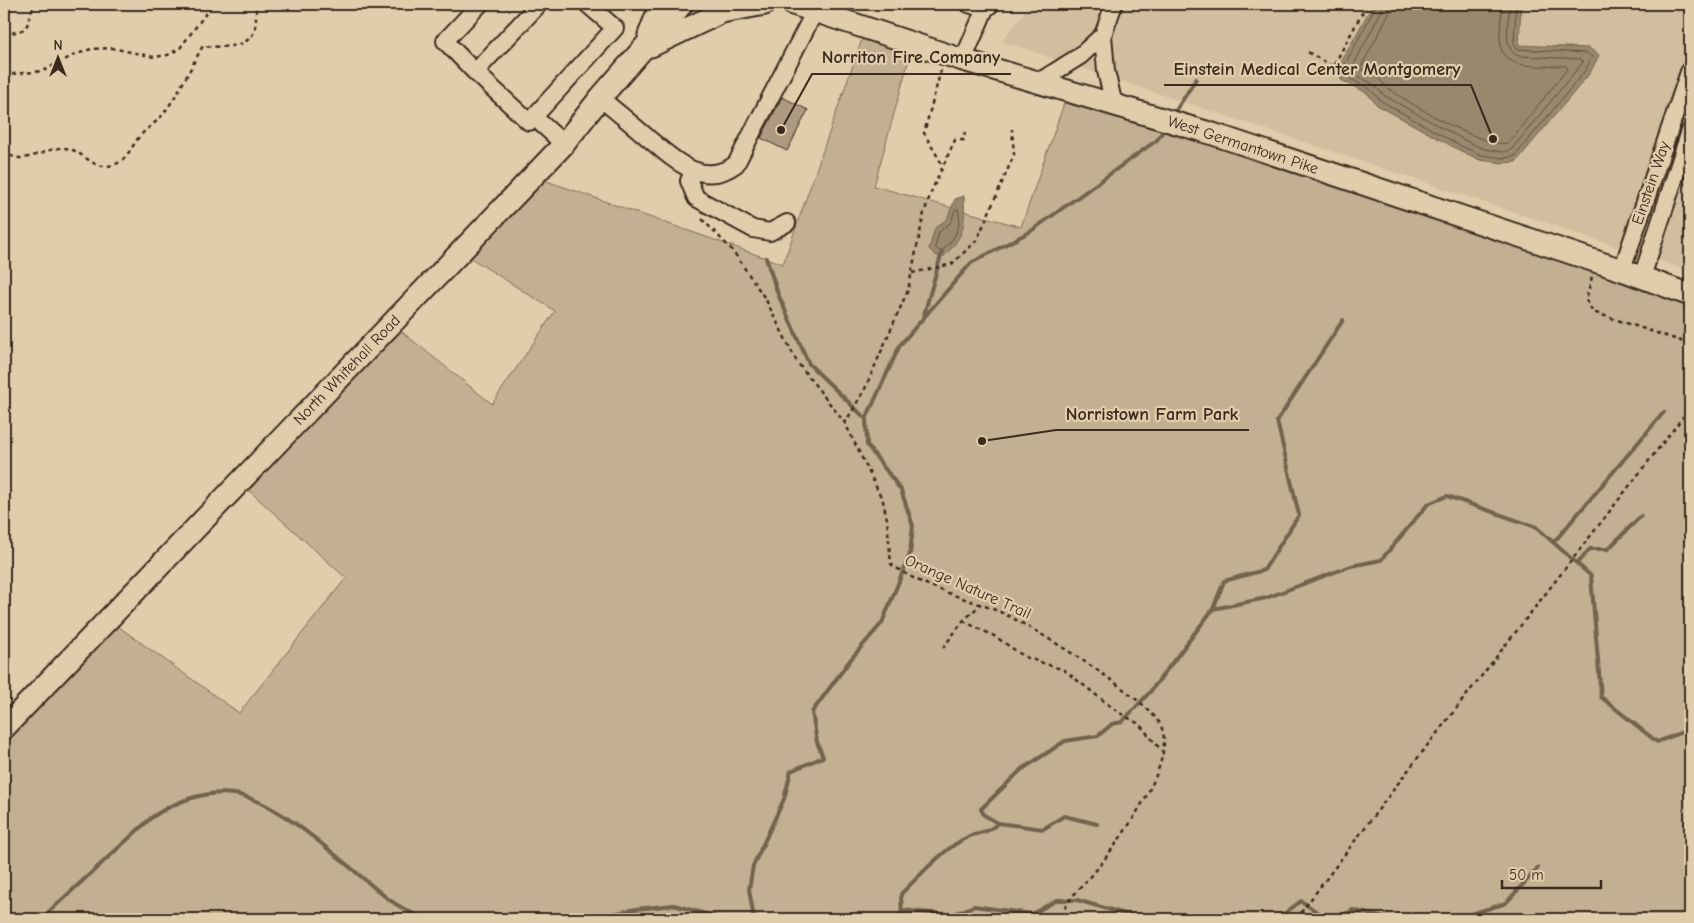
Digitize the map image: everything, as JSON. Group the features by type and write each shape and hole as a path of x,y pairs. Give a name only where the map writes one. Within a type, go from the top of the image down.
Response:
{"main road":[{"path":"644,49 661,4"},
{"name":"North Whitehall Road","path":"4,728 564,144 600,98 682,4"},
{"path":"644,49 722,12 765,4"},
{"name":"West Germantown Pike","path":"793,4 954,57 1213,134 1622,270 1690,295"}],"lane":[{"path":"480,4 445,41 529,122 615,28 588,4"},
{"path":"475,72 539,4"},
{"path":"954,57 988,6 968,4"},
{"path":"1114,4 1103,36 1106,71 1114,105"},
{"path":"600,98 677,162 693,171 719,172 736,164 815,11"},
{"path":"1038,83 1074,60 1103,36"},
{"name":"Einstein Way","path":"1622,270 1690,68"},
{"path":"534,118 564,144"},
{"name":"Einstein Way","path":"1642,277 1690,132"},
{"path":"693,171 689,181 696,198 753,229 770,232 787,223"}],"path":[{"path":"4,34 21,32 28,25 36,4"},
{"path":"4,75 43,71 72,56 91,49 112,48 154,57 168,55 180,48 212,4"},
{"path":"4,150 9,156 22,159 59,148 72,148 94,164 108,166 122,162 141,135 160,118 203,46 240,45 251,36 255,28 257,4"},
{"path":"1308,52 1333,66 1367,4"},
{"path":"943,166 924,133 954,57"},
{"path":"912,273 952,264 977,240 1014,156 1012,129"},
{"path":"696,198 694,211 733,252 766,300 798,362 845,424 874,369 908,290 924,213 943,166 955,140 964,140 965,132"},
{"path":"1598,262 1586,294 1586,300 1593,312 1690,344"},
{"path":"1296,919 1406,773 1690,408"},
{"name":"Orange Nature Trail","path":"845,424 884,501 891,564 900,571 922,581 1022,623 1113,682 1145,706 1161,726 1164,740 1163,752 1155,778 1115,844 1092,876 1069,899 1060,919"},
{"path":"943,648 963,621 980,605"},
{"path":"963,621 996,637 1025,657 1064,670 1118,712 1139,724 1163,752"}],"shaded area":[{"path":"1031,4 1690,4 1690,271 1001,41"},
{"path":"867,25 913,45 874,186 1021,227 1068,92 1690,300 1690,919 4,919 4,722 105,617 239,713 346,578 234,477 397,328 492,404 555,311 461,252 541,179 783,264"}],"water":[{"path":"1373,4 1521,4 1519,45 1589,48 1599,55 1590,73 1516,162 1503,163 1480,160 1377,105 1367,93 1341,80 1338,68"},
{"path":"964,196 964,223 960,236 943,257 935,255 929,249 935,228 947,219 955,199"}],"building":[{"path":"782,97 808,110 787,151 761,138"}],"waterway":[{"path":"1173,115 1196,79"},
{"path":"754,919 749,889 753,866 784,799 791,771 823,757 817,742 812,712 851,659 882,623 910,554 913,526 901,490 867,445 866,419 900,345 971,263 1031,231 1157,140 1165,128"},
{"path":"923,318 942,252"},
{"path":"766,258 778,294 809,364 866,419"},
{"path":"1213,609 1224,581 1264,570 1299,515 1277,421 1343,320"},
{"path":"1554,542 1664,412"},
{"path":"902,919 901,894 933,862 952,847 974,834 987,831 998,823 984,815 981,809 1021,770 1065,741 1098,736 1112,724 1122,722 1150,692 1213,609 1266,598 1351,566 1381,560 1428,504 1447,496 1536,527 1591,576 1601,697 1657,742 1690,729"},
{"path":"1577,563 1590,549 1608,549 1641,516"},
{"path":"41,919 151,818 179,802 223,793 253,799 273,809 314,837 391,901 424,919"},
{"path":"998,823 1043,829 1064,816 1097,824"},
{"path":"1456,919 1506,903 1538,868"},
{"path":"901,910 951,915 974,906 1032,914 1057,900 1077,900 1142,919"},
{"path":"1277,919 1301,901 1327,919"},
{"path":"588,919 636,909 674,905 723,919"},
{"path":"1335,919 1353,910 1388,919"}],"place":[{"name":"Norriton Fire Company","path":"781,130"},
{"name":"Einstein Medical Center Montgomery","path":"1493,139"},
{"name":"Norristown Farm Park","path":"982,441"}]}
